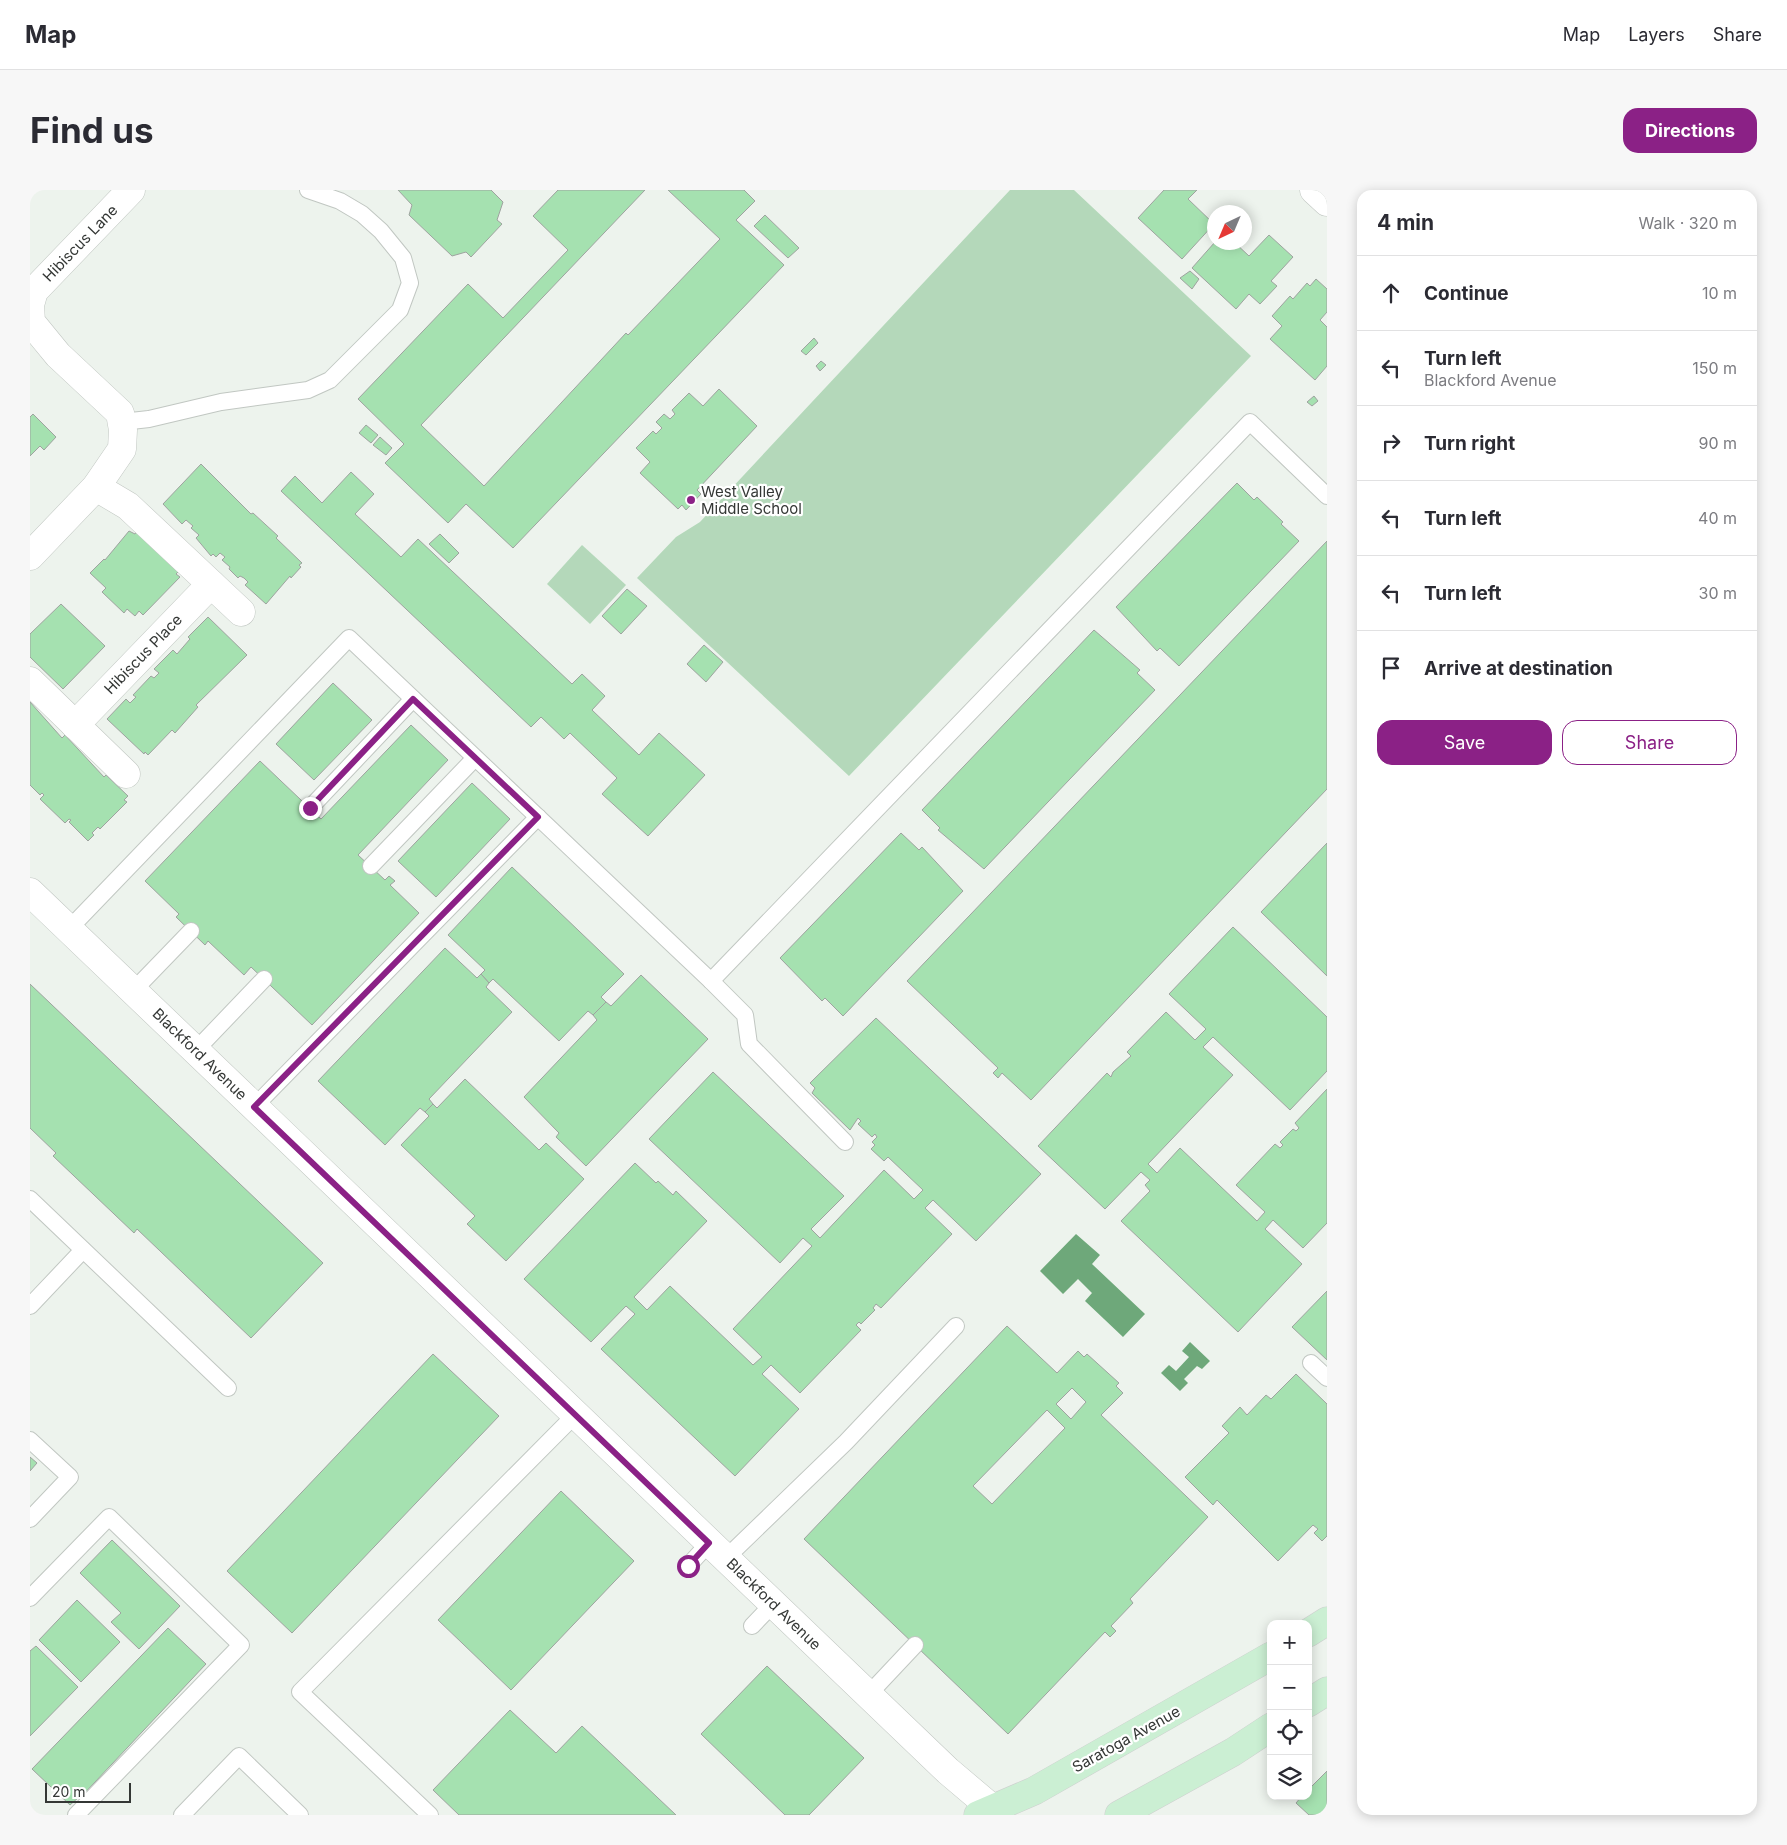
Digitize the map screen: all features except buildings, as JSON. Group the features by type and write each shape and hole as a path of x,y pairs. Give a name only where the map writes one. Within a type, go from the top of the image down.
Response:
{"main road":[{"path":"1312,1630 1327,1621"},
{"name":"Saratoga Avenue","path":"990,1813 1034,1792 1267,1658"},
{"path":"1312,1700 1327,1691"},
{"path":"1118,1815 1233,1752 1267,1731"}],"street":[{"name":"Hibiscus Lane","path":"122,422 120,412 58,355 31,322 30,305 34,291 131,190"},
{"path":"1314,190 1327,202"},
{"path":"30,556 96,487 122,449 122,422"},
{"path":"96,487 128,506 241,612"},
{"name":"Hibiscus Place","path":"75,725 211,584"},
{"path":"30,681 126,774"},
{"name":"Blackford Avenue","path":"30,892 990,1813"}],"lane":[{"path":"122,422 149,419 209,405 308,390 330,380 400,310 410,283 403,258 381,231 362,214 340,201 310,191"},
{"path":"711,981 1250,422 1327,496"},
{"path":"69,930 349,638 711,981 744,1015 749,1044 845,1142"},
{"path":"310,808 413,699"},
{"path":"371,866 475,758"},
{"path":"254,1107 538,817"},
{"path":"133,991 191,931"},
{"path":"196,1050 264,979"},
{"path":"30,1199 228,1388"},
{"path":"30,1306 84,1250"},
{"path":"688,1566 718,1551 846,1442 956,1326"},
{"path":"1310,1363 1327,1378"},
{"path":"430,1815 300,1692 575,1415"},
{"path":"30,1440 70,1477 30,1519"},
{"path":"30,1598 109,1517 242,1645 76,1815"},
{"path":"752,1626 774,1604"},
{"path":"868,1694 915,1646"},
{"path":"182,1815 238,1756 300,1815"}],"shaded area":[{"path":"1010,190 1074,190 1251,356 849,776 637,578 676,537 700,522"},
{"path":"582,545 626,585 590,624 547,584"},
{"path":"1076,1234 1100,1255 1092,1264 1145,1314 1123,1337 1085,1301 1092,1293 1078,1279 1063,1294 1040,1271"},
{"path":"1190,1342 1210,1361 1202,1369 1197,1366 1184,1379 1188,1383 1180,1391 1161,1373 1169,1365 1176,1371 1189,1357 1182,1351"}],"place":[{"name":"West Valley Middle School","path":"691,500"}],"route":[{"path":"310,808 413,699 538,817 254,1107 709,1543 688,1566"}]}
